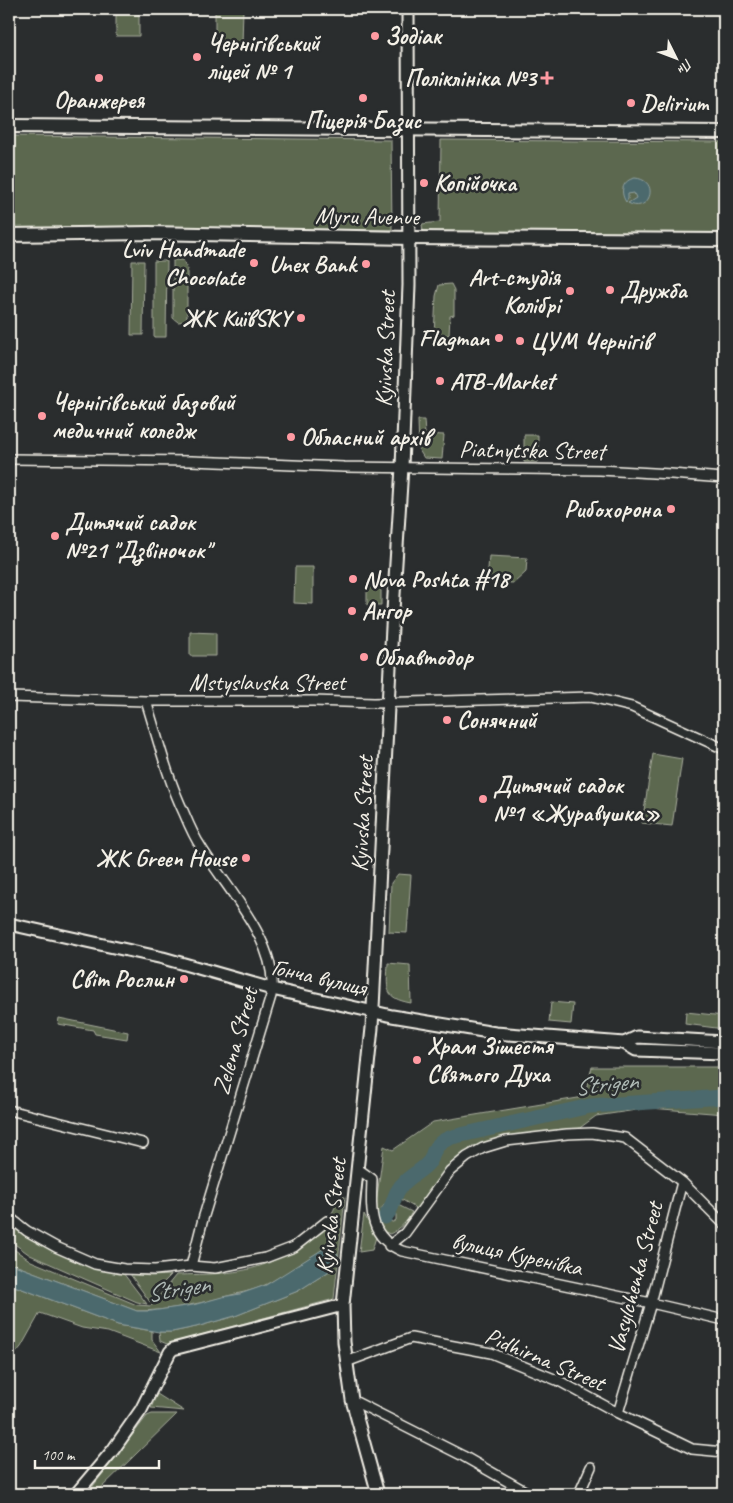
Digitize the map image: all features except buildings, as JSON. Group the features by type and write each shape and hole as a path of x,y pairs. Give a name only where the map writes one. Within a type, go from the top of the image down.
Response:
{"main road":[{"name":"Kyivska Street","path":"378,1494 352,1400 346,1362 343,1304 373,1012 402,468 410,238 408,9"},
{"path":"9,126 724,132"},
{"name":"Myru Avenue","path":"9,235 150,233 410,238 724,240"},
{"name":"Гонча вулиця","path":"9,924 163,958 272,989 373,1012 495,1032 624,1043 636,1050 724,1053"},
{"name":"Гонча вулиця","path":"624,1043 637,1037 724,1042"},
{"path":"76,1494 113,1450 140,1410 173,1349 343,1304"}],"street":[{"name":"Piatnytska Street","path":"9,459 191,461 344,467 600,470 724,478"},
{"name":"Mstyslavska Street","path":"9,697 146,701 389,703 591,697 632,707 724,749"},
{"name":"Zelena Street","path":"146,701 159,748 183,812 200,846 261,939 273,978 272,989 203,1218 191,1266"},
{"path":"9,1110 143,1143"},
{"path":"358,1168 372,1178 372,1212 375,1227 380,1236 390,1246 405,1233 450,1171 467,1157 483,1148 506,1141 567,1134 592,1133 626,1138 682,1182 724,1224"},
{"name":"Vasylchenka Street","path":"618,1413 682,1182"},
{"path":"9,1217 56,1247 95,1264 139,1270 191,1266 215,1268 266,1258 294,1246 327,1221"},
{"name":"вулиця Куренівка","path":"390,1246 402,1251 724,1320"},
{"name":"Pidhirna Street","path":"346,1362 411,1338 491,1353 559,1381 618,1413 692,1449 724,1452"},
{"path":"352,1400 464,1456 530,1494"},
{"path":"579,1494 591,1467"}],"green space":[{"path":"116,9 139,9 139,36 116,36"},
{"path":"215,9 243,9 242,45 215,44"},
{"path":"9,136 391,140 392,230 149,227 9,229"},
{"path":"441,140 724,142 724,236 423,232 422,224 440,222"},
{"path":"173,260 183,260 187,269 187,321 178,322 173,318"},
{"path":"132,261 144,261 143,335 131,335"},
{"path":"154,261 167,261 166,337 154,337"},
{"path":"451,284 454,290 454,315 450,316 449,335 434,335 436,296 439,285"},
{"path":"418,420 424,420 425,434 444,435 442,459 424,458 419,450"},
{"path":"524,435 538,435 538,462 524,462"},
{"path":"489,556 527,558 526,572 514,583 487,582"},
{"path":"295,567 313,567 313,604 294,603"},
{"path":"367,583 381,584 381,605 367,605"},
{"path":"190,632 216,633 216,656 190,656"},
{"path":"653,754 682,759 672,826 642,823"},
{"path":"398,874 411,875 407,933 389,932 391,883"},
{"path":"388,963 410,965 411,1003 391,995 387,985"},
{"path":"551,1002 573,1004 571,1024 549,1022"},
{"path":"686,1012 724,1016 724,1029 685,1024"},
{"path":"59,1018 128,1032 127,1039 95,1034 93,1030 58,1024"},
{"path":"592,1067 724,1067 724,1114 650,1108 596,1116 577,1130 472,1146 438,1181 417,1209 393,1194 396,1196 391,1206 385,1204 381,1209 388,1221 393,1222 396,1220 394,1210 398,1205 412,1212 403,1225 390,1234 378,1229 374,1217 384,1146 393,1150 433,1122 584,1097"},
{"path":"339,1196 345,1197 334,1299 167,1344 160,1341 159,1332 172,1332 196,1327 235,1316 298,1291 331,1270 333,1261 338,1255 334,1249 322,1250 274,1280 250,1291 178,1307 137,1311 9,1263 9,1246 31,1261 137,1305 151,1306 176,1275 246,1270 278,1258 327,1220 334,1210"},
{"path":"364,1214 376,1237 372,1250 359,1252"},
{"path":"9,1221 123,1273 147,1304 137,1302 30,1255 9,1240"},
{"path":"130,1274 171,1275 160,1286 150,1302"},
{"path":"9,1284 118,1325 152,1331 152,1340 161,1352 108,1332 82,1328 40,1313 21,1347 9,1361"},
{"path":"157,1394 184,1411 151,1408"},
{"path":"152,1414 177,1414 95,1494 87,1494 147,1416"}],"water":[{"path":"635,178 643,180 648,184 650,190 647,201 636,205 628,203 636,198 634,193 628,194 626,202 623,194 625,184"},
{"path":"323,1249 327,1251 334,1249 338,1255 333,1261 331,1270 298,1291 235,1316 172,1332 159,1332 118,1325 9,1284 9,1263 137,1311 151,1311 193,1305 240,1294 266,1285"}],"waterway":[{"name":"Strigen","path":"385,1217 400,1187 429,1162 439,1144 452,1137 590,1106 724,1097"}],"place":[{"name":"Зодіак","path":"375,36"},
{"name":"Чернігівський ліцей № 1","path":"197,57"},
{"name":"Оранжерея","path":"99,78"},
{"name":"Поліклініка №3","path":"547,78"},
{"name":"Піцерія Базис","path":"363,98"},
{"name":"Delirium","path":"631,103"},
{"name":"Копійочка","path":"424,183"},
{"name":"Lviv Handmade Chocolate","path":"254,263"},
{"name":"Unex Bank","path":"366,264"},
{"name":"Дружба","path":"610,290"},
{"name":"Art-студія Колібрі","path":"570,291"},
{"name":"ЖК КиївSKY","path":"301,318"},
{"name":"Flagman","path":"499,338"},
{"name":"ЦУМ Чернігів","path":"520,341"},
{"name":"ATB-Market","path":"440,381"},
{"name":"Чернігівський базовий медичний коледж","path":"42,416"},
{"name":"Обласний архів","path":"291,437"},
{"name":"Рибохорона","path":"671,509"},
{"name":"Дитячий садок №21 \"Дзвіночок\"","path":"55,536"},
{"name":"Nova Poshta #18","path":"353,579"},
{"name":"Ангор","path":"352,611"},
{"name":"Облавтодор","path":"364,657"},
{"name":"Сонячний","path":"447,720"},
{"name":"Дитячий садок №1 «Журавушка»","path":"483,799"},
{"name":"ЖК Green House","path":"246,858"},
{"name":"Свiт Рослин","path":"184,979"},
{"name":"Храм Зішестя Святого Духа","path":"417,1060"}]}
